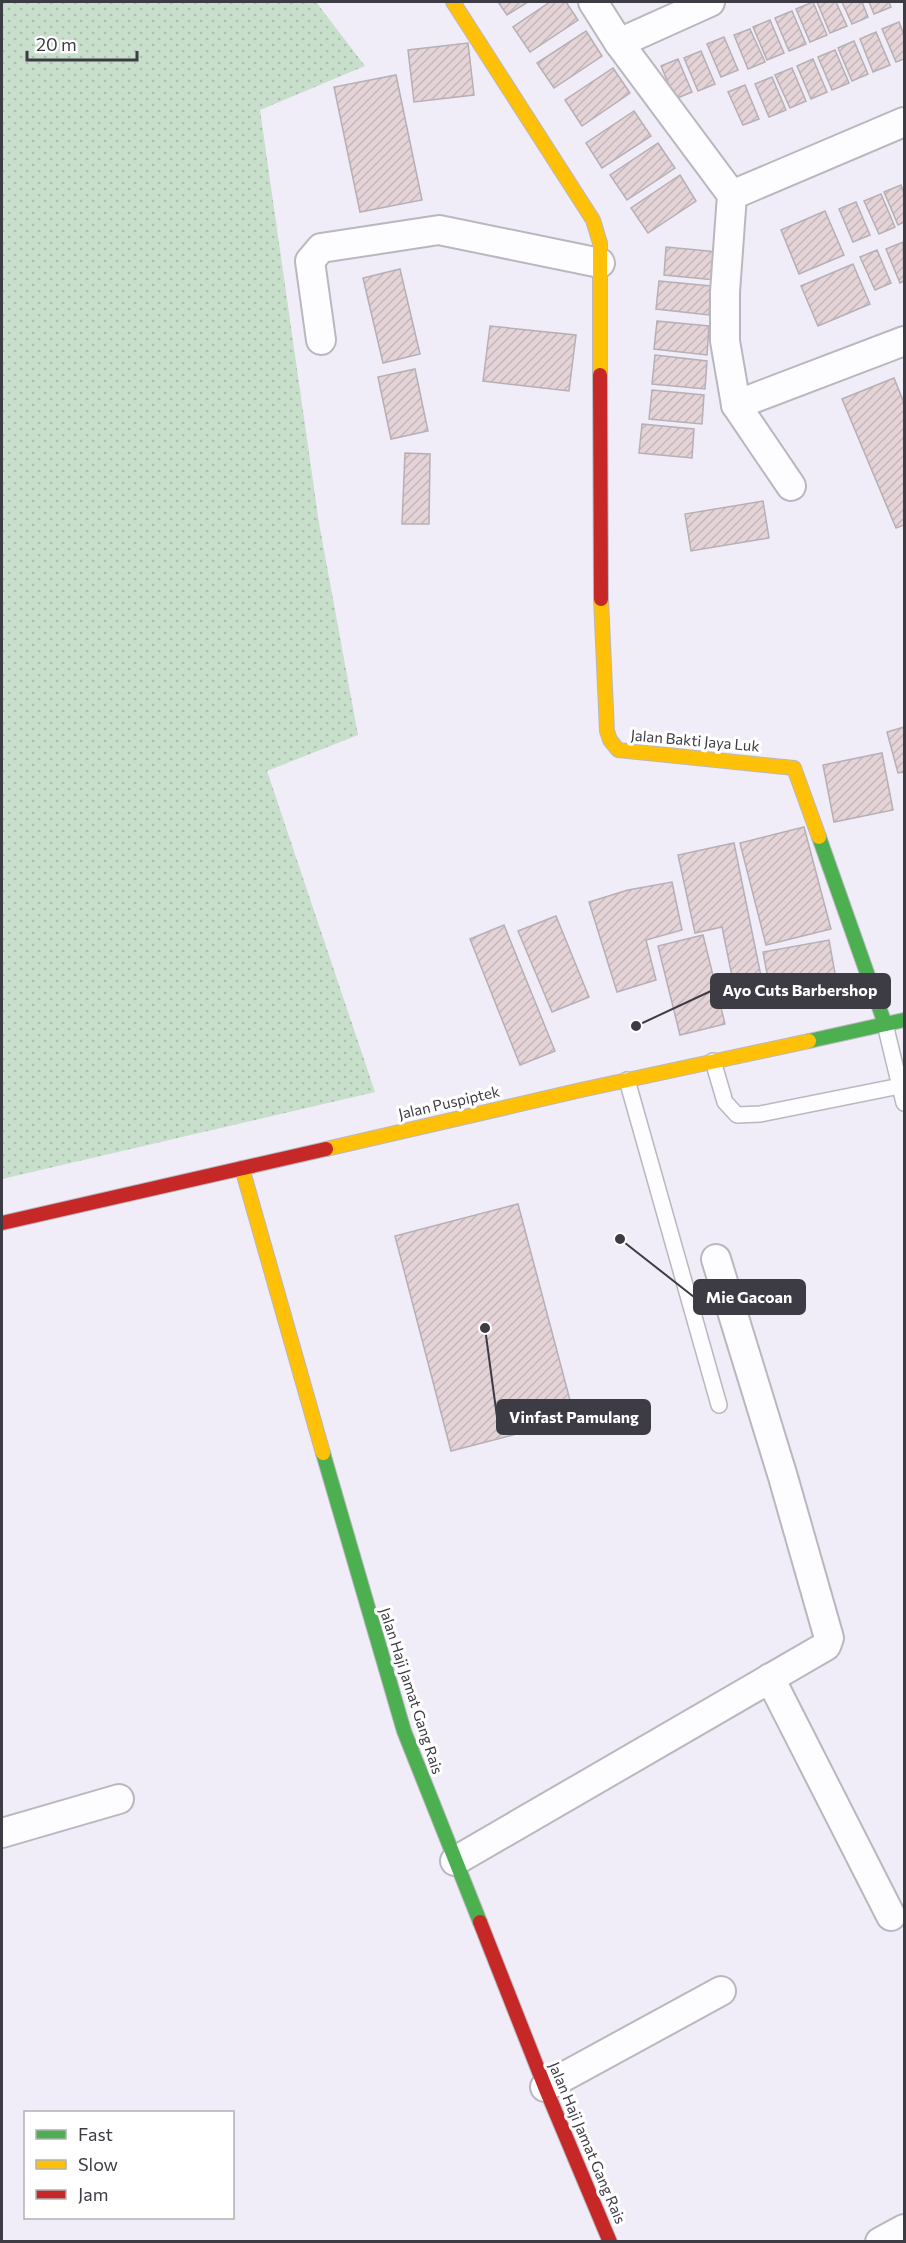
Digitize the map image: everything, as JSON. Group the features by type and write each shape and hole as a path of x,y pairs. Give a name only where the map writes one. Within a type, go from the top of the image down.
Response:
{"street":[{"path":"321,340 310,261 321,248 439,230 600,263 600,243 593,220 453,2"},
{"path":"593,2 619,43 732,195 725,292 725,341 736,405 791,486"},
{"path":"619,43 708,2"},
{"path":"732,195 904,122"},
{"name":"Jalan Bakti Jaya Luk","path":"600,263 600,578 607,730 610,741 618,750 794,768 885,1024"},
{"path":"736,405 904,341"},
{"name":"Jalan Puspiptek","path":"2,1223 627,1080 904,1020"},
{"name":"Jalan Haji Jamat Gang Rais","path":"242,1168 307,1401 404,1731 545,2087 610,2241"},
{"path":"455,1861 826,1646 829,1638 716,1259"},
{"path":"770,1678 891,1916"},
{"path":"2,1833 118,1799"},
{"path":"545,2087 721,1991"},
{"path":"880,2241 904,2229"}],"lane":[{"path":"885,1024 904,1103"},
{"path":"713,1061 725,1102 737,1115 760,1114 900,1086"},
{"path":"627,1080 719,1405"}],"green space":[{"path":"2,2 316,2 365,66 260,110 319,523 358,735 267,771 375,1092 2,1179"}],"building":[{"path":"498,2 528,2 507,15"},
{"path":"550,2 566,2 578,20 530,52 513,27"},
{"path":"813,2 827,35 810,42 796,9"},
{"path":"817,2 836,2 847,26 830,33"},
{"path":"842,2 862,2 868,17 852,24"},
{"path":"869,2 889,2 891,7 874,14"},
{"path":"792,11 806,44 789,51 775,18"},
{"path":"770,20 784,53 767,60 753,27"},
{"path":"899,22 904,35 904,59 896,62 882,29"},
{"path":"750,29 765,62 748,69 734,35"},
{"path":"586,31 602,56 554,88 537,63"},
{"path":"876,32 890,65 873,72 860,39"},
{"path":"724,37 738,70 721,77 707,44"},
{"path":"854,41 868,74 852,81 838,48"},
{"path":"468,43 474,95 414,102 408,50"},
{"path":"835,50 849,83 832,90 818,57"},
{"path":"701,51 715,84 698,91 684,58"},
{"path":"678,59 692,92 675,99 661,66"},
{"path":"813,59 827,92 811,99 797,66"},
{"path":"613,68 630,93 582,126 565,100"},
{"path":"792,68 806,101 790,108 775,75"},
{"path":"396,75 422,200 360,212 334,87"},
{"path":"772,77 786,110 769,117 755,84"},
{"path":"745,85 759,119 743,125 728,92"},
{"path":"634,111 651,136 602,168 586,143"},
{"path":"658,143 675,168 627,200 610,175"},
{"path":"680,175 696,201 648,233 631,208"},
{"path":"901,185 904,194 904,222 898,225 884,192"},
{"path":"881,194 895,227 879,234 864,201"},
{"path":"856,202 870,235 853,242 839,209"},
{"path":"825,211 844,255 799,274 781,230"},
{"path":"903,242 904,281 900,283 886,249"},
{"path":"666,247 718,252 715,280 664,275"},
{"path":"877,250 891,283 875,290 860,257"},
{"path":"853,264 870,304 818,326 801,286"},
{"path":"400,269 420,354 383,363 363,278"},
{"path":"659,281 711,286 709,315 656,309"},
{"path":"657,321 709,326 707,355 654,349"},
{"path":"490,326 576,335 569,391 483,381"},
{"path":"655,355 707,361 705,389 652,384"},
{"path":"415,369 428,431 391,439 378,377"},
{"path":"894,378 904,403 904,525 896,528 842,399"},
{"path":"652,390 704,395 702,424 649,419"},
{"path":"642,424 694,429 692,458 639,453"},
{"path":"405,453 430,454 429,524 402,524"},
{"path":"763,501 769,538 691,551 685,514"},
{"path":"904,727 904,772 898,773 887,732"},
{"path":"882,753 893,810 834,822 823,765"},
{"path":"804,827 831,929 766,945 740,843"},
{"path":"734,843 766,1001 738,1006 722,927 695,933 678,855"},
{"path":"672,882 682,930 646,940 656,980 617,992 589,902 628,890"},
{"path":"556,916 589,997 552,1012 518,931"},
{"path":"504,925 555,1051 520,1065 470,939"},
{"path":"703,935 725,1024 680,1035 658,946"},
{"path":"829,940 838,990 772,1000 763,952"},
{"path":"518,1204 575,1419 451,1451 395,1236"}],"traffic: fast":[{"path":"819,837 885,1024"},
{"path":"809,1041 904,1020"},
{"path":"323,1453 404,1731 480,1922"}],"traffic: slow":[{"path":"453,2 593,220 600,243 600,375"},
{"path":"601,599 607,731 610,740 618,750 794,768 819,837"},
{"path":"326,1149 581,1090 809,1041"},
{"path":"242,1168 323,1453"}],"traffic: jam":[{"path":"600,375 601,599"},
{"path":"2,1223 326,1149"},
{"path":"480,1922 545,2087 610,2242"}],"place":[{"name":"Ayo Cuts Barbershop","path":"636,1026"},
{"name":"Mie Gacoan","path":"620,1239"},
{"name":"Vinfast Pamulang","path":"485,1328"}]}
